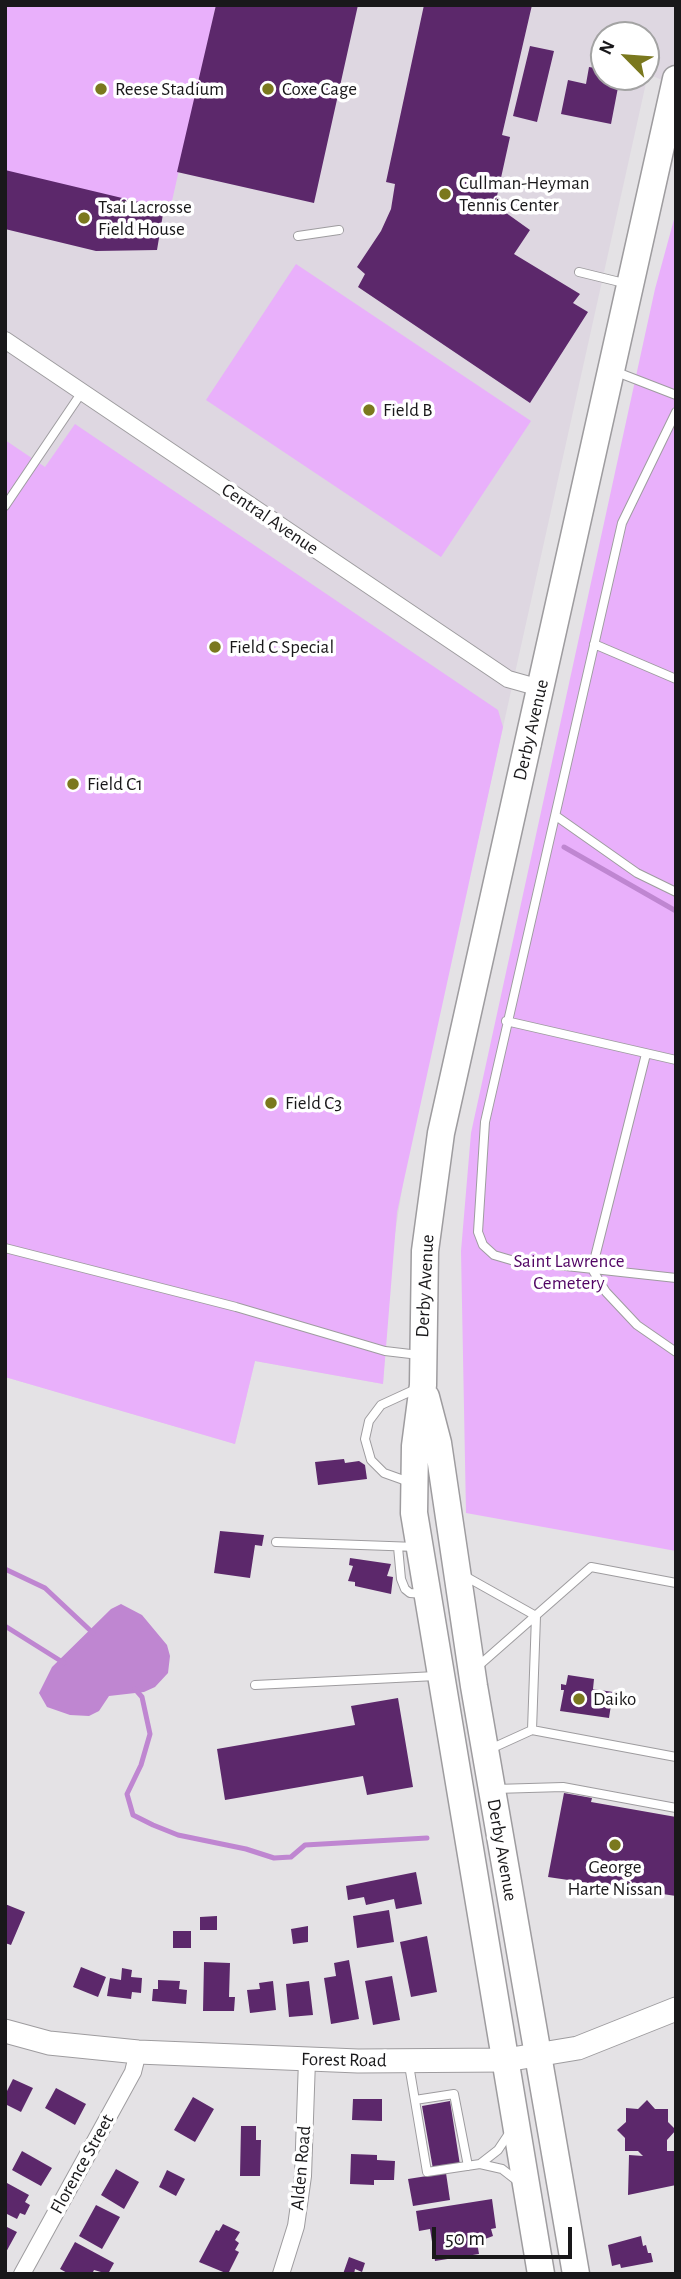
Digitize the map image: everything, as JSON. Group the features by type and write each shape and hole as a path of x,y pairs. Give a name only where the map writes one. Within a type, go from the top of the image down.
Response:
{"highway":[{"name":"Derby Avenue","path":"541,2274 427,1595 409,1547 414,1513 415,1446 423,1385 425,1251 441,1133 676,79"},
{"name":"Derby Avenue","path":"423,1385 438,1443 471,1672 576,2274"},
{"path":"439,1676 471,1672"}],"main road":[{"name":"Forest Road","path":"5,2031 49,2043 138,2052 307,2060 506,2060 538,2057 578,2048 676,2009"}],"street":[{"name":"Central Avenue","path":"5,340 508,679 540,688"},
{"name":"Florence Street","path":"22,2274 133,2072 138,2052"},
{"name":"Alden Road","path":"281,2274 296,2226 303,2176 307,2060"}],"lane":[{"path":"298,236 339,230"},
{"path":"579,272 631,284"},
{"path":"611,370 676,395"},
{"path":"5,506 82,391"},
{"path":"676,412 622,523 485,1122 478,1232 483,1245 494,1255 511,1260 676,1278"},
{"path":"594,644 676,679"},
{"path":"556,816 637,873 676,891"},
{"path":"506,1021 676,1060"},
{"path":"646,1054 592,1269 606,1292 637,1325 676,1352"},
{"path":"5,1248 236,1307 385,1352 422,1355"},
{"path":"414,1484 384,1473 371,1460 365,1439 369,1421 381,1405 423,1385"},
{"path":"275,1542 409,1547"},
{"path":"471,1672 591,1567 676,1583"},
{"path":"457,1572 536,1616"},
{"path":"532,1730 536,1616"},
{"path":"255,1685 439,1676"},
{"path":"485,1751 532,1730 676,1757"},
{"path":"491,1789 563,1787 676,1808"},
{"path":"408,2062 422,2123 427,2172 480,2164 502,2169 526,2188"},
{"path":"415,2100 454,2094 459,2140 468,2166"},
{"path":"480,2164 498,2150 515,2123"}],"shaded area":[{"path":"5,5 676,5 676,86 660,79 660,21 590,21 590,91 644,91 406,1164 392,1253 383,1384 255,1361 235,1444 5,1377"},
{"path":"121,1604 142,1615 167,1645 170,1656 168,1673 155,1687 144,1692 109,1696 99,1711 89,1716 70,1715 47,1707 39,1693 52,1667 111,1609"}],"green space":[{"name":"Reese Stadium","path":"5,5 216,5 172,201 103,217 5,201"},
{"name":"Saint Lawrence Cemetery","path":"676,212 676,1551 466,1513 461,1251 471,1133 655,289"},
{"name":"Field B","path":"296,264 531,421 441,557 206,400"},
{"path":"75,424 498,710 503,727 397,1212 383,1384 255,1361 235,1444 5,1377 5,440 45,467"}],"building":[{"name":"Coxe Cage","path":"216,5 358,5 314,203 177,172"},
{"name":"Cullman-Heyman Tennis Center","path":"424,5 532,5 502,135 510,137 495,205 530,230 514,254 580,294 573,303 588,312 530,403 358,287 365,274 357,267 381,231 391,209 395,184 386,182"},
{"path":"530,46 554,51 537,122 513,116"},
{"path":"589,67 590,91 617,91 611,124 561,114 568,80 586,84"},
{"name":"Tsai Lacrosse Field House","path":"5,170 164,208 157,250 96,251 5,229"},
{"path":"344,1459 345,1463 359,1461 365,1465 367,1479 318,1485 315,1462"},
{"path":"220,1531 264,1535 262,1546 255,1545 250,1578 214,1573"},
{"path":"350,1558 391,1564 387,1576 393,1577 391,1594 355,1586 355,1582 348,1581 353,1566 349,1565"},
{"path":"568,1675 594,1679 593,1689 613,1692 609,1718 560,1711 564,1690 561,1690 561,1684 566,1685"},
{"path":"398,1698 413,1787 367,1795 363,1776 225,1800 217,1749 355,1725 351,1706"},
{"name":"George Harte Nissan","path":"564,1793 592,1798 591,1802 676,1817 676,1896 548,1877"},
{"path":"416,1872 422,1904 396,1909 394,1899 366,1905 364,1897 348,1900 346,1886"},
{"path":"5,1904 25,1912 11,1945 5,1943"},
{"path":"389,1910 394,1942 357,1948 353,1916"},
{"path":"217,1916 217,1930 200,1930 200,1917"},
{"path":"308,1926 308,1942 293,1944 291,1929"},
{"path":"173,1931 191,1931 191,1948 173,1948"},
{"path":"427,1936 437,1992 411,1997 400,1942"},
{"path":"349,1960 359,2019 331,2024 324,1978 336,1976 334,1963"},
{"path":"204,1962 230,1963 229,1997 235,1997 234,2011 203,2011"},
{"path":"81,1967 106,1977 98,1997 73,1987"},
{"path":"122,1968 132,1970 131,1977 142,1978 141,1993 132,1992 131,1999 107,1996 110,1978 121,1980"},
{"path":"392,1976 400,2020 373,2025 365,1981"},
{"path":"158,1980 180,1981 179,1989 187,1990 186,2004 152,2001 153,1989 158,1989"},
{"path":"273,1981 276,2010 250,2013 247,1990 260,1989 259,1983"},
{"path":"309,1981 313,2015 289,2017 286,1984"},
{"path":"13,2079 33,2088 21,2112 5,2104 5,2095"},
{"path":"56,2088 86,2104 75,2125 45,2108"},
{"path":"193,2097 214,2109 195,2142 174,2130"},
{"path":"353,2099 382,2099 382,2121 352,2120"},
{"path":"647,2100 655,2109 668,2109 668,2122 676,2130 667,2140 667,2151 676,2151 676,2185 628,2195 629,2155 643,2156 638,2151 625,2151 625,2138 617,2130 626,2122 626,2108 638,2109"},
{"path":"450,2101 460,2165 433,2169 422,2106"},
{"path":"241,2126 256,2126 256,2140 261,2140 260,2176 240,2176"},
{"path":"22,2151 52,2168 41,2186 12,2170"},
{"path":"351,2154 377,2155 377,2160 395,2161 394,2180 374,2180 374,2185 350,2184"},
{"path":"116,2169 139,2182 124,2209 101,2195"},
{"path":"167,2170 185,2179 176,2196 159,2187"},
{"path":"446,2173 450,2200 413,2206 408,2179"},
{"path":"7,2183 29,2195 25,2202 30,2205 25,2215 20,2213 17,2219 5,2213"},
{"path":"492,2199 496,2228 491,2229 493,2236 477,2242 479,2254 435,2261 430,2229 419,2231 416,2211"},
{"path":"96,2205 120,2217 102,2249 79,2236"},
{"path":"223,2224 240,2232 235,2240 239,2243 235,2250 239,2252 228,2274 199,2262 216,2230 219,2231"},
{"path":"5,2226 17,2232 5,2254"},
{"path":"641,2236 643,2246 646,2245 648,2253 651,2253 653,2262 621,2268 620,2264 612,2266 608,2245"},
{"path":"75,2242 114,2263 108,2274 94,2270 92,2274 69,2274 60,2269"},
{"path":"349,2257 365,2263 362,2272 355,2269 354,2274 343,2274"}],"waterway":[{"path":"564,847 676,911"},
{"path":"5,1569 45,1588 93,1633"},
{"path":"5,1626 64,1663"},
{"path":"135,1689 142,1697 150,1734 141,1765 127,1794 133,1815 178,1835 246,1849 274,1858 291,1857 305,1845 427,1838"}],"place":[{"name":"Reese Stadium","path":"101,89"},
{"name":"Coxe Cage","path":"268,89"},
{"name":"Cullman-Heyman Tennis Center","path":"445,194"},
{"name":"Tsai Lacrosse Field House","path":"84,218"},
{"name":"Field B","path":"369,410"},
{"name":"Field C Special","path":"215,647"},
{"name":"Field C1","path":"73,784"},
{"name":"Field C3","path":"271,1103"},
{"name":"Daiko","path":"579,1699"},
{"name":"George Harte Nissan","path":"615,1845"}]}
